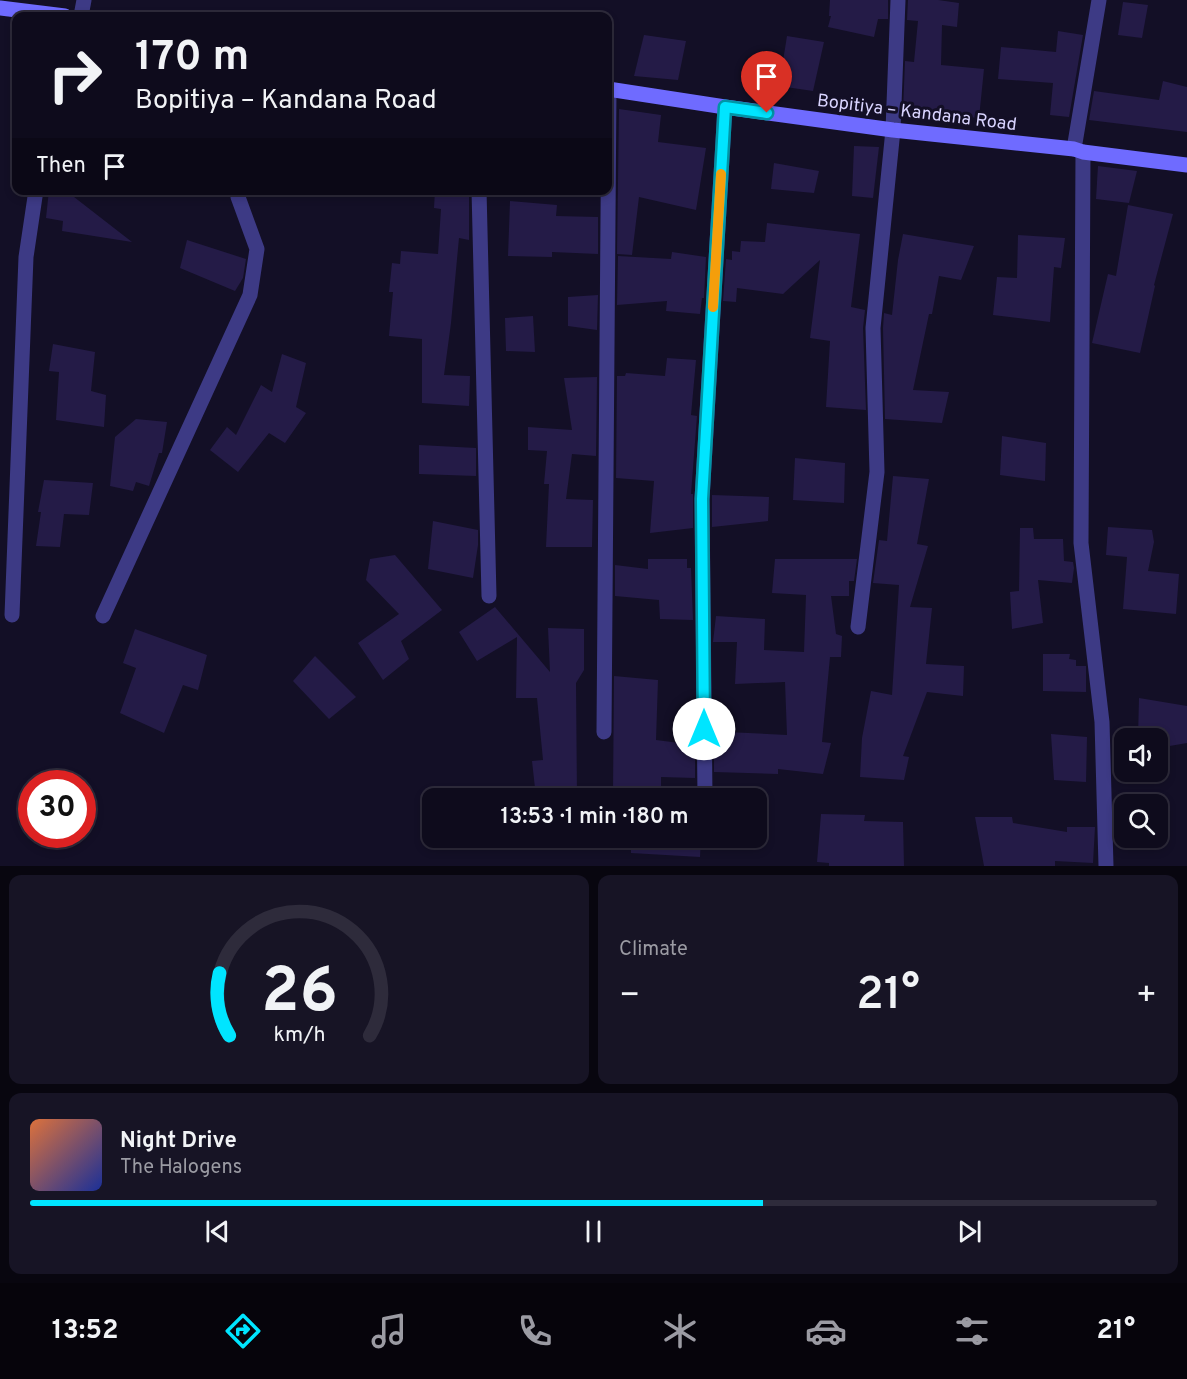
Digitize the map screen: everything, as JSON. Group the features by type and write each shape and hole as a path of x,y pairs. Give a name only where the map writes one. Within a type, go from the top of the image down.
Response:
{"street":[{"path":"858,627 878,472 873,328 893,130 898,0"},
{"path":"1099,0 1079,151 1082,543 1102,722 1106,866"},
{"path":"0,8 32,12"},
{"name":"Bopitiya – Kandana Road","path":"612,90 893,130 1187,165"},
{"path":"705,788 702,499 725,107"},
{"path":"12,615 26,257 35,195"},
{"path":"103,616 250,295 257,249 238,195"},
{"path":"479,195 489,596"},
{"path":"604,732 607,195"}],"building":[{"path":"830,0 888,0 888,19 878,19 874,37 828,27 831,16 829,16"},
{"path":"908,0 959,3 957,27 942,25 941,65 984,69 979,118 903,111 905,61 914,62 918,21 907,20"},
{"path":"1123,2 1148,5 1142,38 1118,35"},
{"path":"1058,31 1083,35 1069,117 1050,115 1053,83 998,79 1001,47 1056,52"},
{"path":"644,35 686,41 678,80 634,76"},
{"path":"787,36 824,42 813,91 779,86"},
{"path":"1163,81 1187,87 1187,132 1089,120 1094,91 1159,100"},
{"path":"619,109 661,115 658,142 706,148 696,210 639,197 632,255 617,254"},
{"path":"854,146 879,147 873,198 852,196"},
{"path":"774,163 819,171 814,193 771,189"},
{"path":"1098,166 1137,171 1129,203 1096,199"},
{"path":"48,195 71,195 132,242 62,231 63,221 46,218"},
{"path":"435,195 469,195 469,240 459,238 444,375 470,376 469,406 422,403 422,339 389,336 393,292 389,292 392,263 400,264 401,251 438,254 441,209 434,208"},
{"path":"510,201 557,205 556,216 598,217 598,254 552,252 552,257 508,256"},
{"path":"1128,205 1173,214 1154,285 1140,353 1092,343 1108,274 1116,276"},
{"path":"767,223 860,234 851,307 865,310 863,328 866,410 826,407 830,341 810,338 820,260 783,294 737,288 736,302 723,301 726,259 732,260 732,251 740,252 741,241 765,242"},
{"path":"903,234 974,246 961,280 939,276 913,390 949,392 942,423 885,419 884,313 892,315"},
{"path":"1018,235 1065,238 1061,268 1054,267 1050,322 993,315 997,277 1017,278"},
{"path":"187,240 246,259 243,278 235,291 180,268"},
{"path":"672,252 706,257 704,298 702,298 700,314 666,311 667,301 617,305 618,256 671,259"},
{"path":"598,295 597,330 568,326 568,297"},
{"path":"533,316 535,352 506,351 505,318"},
{"path":"53,344 95,352 91,391 106,395 104,427 56,420 59,372 49,371"},
{"path":"282,354 306,363 296,407 306,413 285,443 269,433 238,472 210,450 227,427 236,435 261,385 272,392"},
{"path":"667,358 696,360 691,415 697,416 691,494 693,494 693,528 650,533 654,481 616,478 617,376 625,376 626,373 665,376"},
{"path":"597,377 596,456 572,454 566,499 593,500 592,547 546,547 549,484 544,484 547,451 528,450 528,427 572,430 564,378"},
{"path":"136,419 167,422 162,453 159,453 149,486 136,482 133,491 110,486 115,437"},
{"path":"1002,436 1046,443 1045,481 1000,475"},
{"path":"419,445 476,448 476,476 419,474"},
{"path":"795,458 845,463 844,503 793,500"},
{"path":"893,476 929,479 917,544 928,546 910,607 932,608 926,664 964,666 963,696 927,692 903,756 909,757 904,780 860,777 862,738 871,691 892,695 899,585 873,583 879,540 887,541"},
{"path":"44,480 93,483 89,515 64,514 60,547 36,546 41,512 38,512"},
{"path":"712,495 769,497 768,521 712,527"},
{"path":"433,521 478,530 473,578 428,569"},
{"path":"1108,527 1152,530 1154,542 1148,571 1179,574 1176,614 1123,609 1127,557 1106,555"},
{"path":"1020,528 1033,528 1034,539 1063,539 1064,561 1073,562 1074,568 1072,583 1038,580 1043,623 1012,629 1010,592 1019,591"},
{"path":"395,555 442,610 401,641 409,659 383,680 358,643 399,614 366,580 370,559"},
{"path":"648,559 687,559 687,568 691,568 693,620 660,619 659,600 615,596 615,565 648,569"},
{"path":"775,559 857,559 854,581 849,581 849,596 831,596 836,634 842,636 841,657 830,657 822,742 831,743 823,774 778,769 778,774 714,772 714,748 727,750 727,732 787,735 785,682 735,684 737,642 713,642 716,616 765,619 764,650 804,652 806,595 772,593"},
{"path":"495,607 550,672 548,628 584,629 584,670 576,683 577,788 535,788 532,761 543,760 537,698 516,698 517,637 477,661 459,632"},
{"path":"135,629 207,655 198,690 183,685 164,733 120,713 136,668 123,663"},
{"path":"1043,654 1070,654 1069,659 1076,660 1076,666 1086,666 1086,692 1043,691"},
{"path":"315,656 356,697 329,719 293,681"},
{"path":"614,676 658,680 656,740 695,745 695,778 661,777 661,788 613,788"},
{"path":"1139,698 1187,706 1187,743 1168,746 1168,728 1138,728"},
{"path":"1051,734 1087,737 1086,782 1054,780"},
{"path":"821,814 865,815 864,821 903,822 904,866 829,866 829,863 817,862"},
{"path":"975,817 1012,817 1013,823 1067,832 1067,827 1095,827 1093,863 1055,861 1055,866 984,866"},
{"path":"631,848 700,848 700,857 631,853"}],"slow traffic":[{"path":"713,307 721,174"}],"route":[{"path":"704,729 702,499 725,107 767,113"}]}
